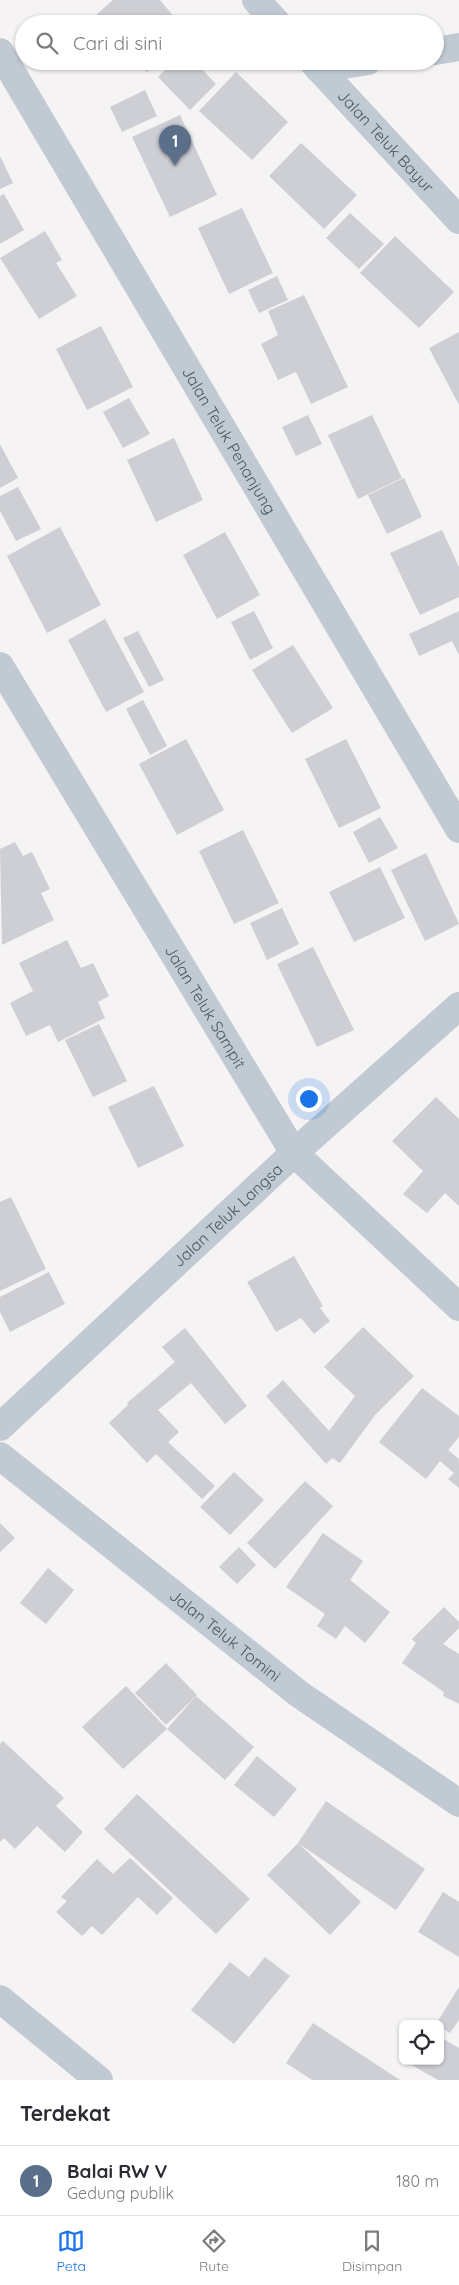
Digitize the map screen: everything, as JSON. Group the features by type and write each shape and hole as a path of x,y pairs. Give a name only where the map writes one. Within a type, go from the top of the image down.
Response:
{"street":[{"path":"256,0 270,15"},
{"path":"444,49 459,47"},
{"name":"Jalan Teluk Penanjung","path":"0,52 459,829"},
{"name":"Jalan Teluk Bayur","path":"321,70 459,220"},
{"name":"Jalan Teluk Sampit","path":"0,666 294,1153 459,1307"},
{"name":"Jalan Teluk Langsa","path":"0,1427 294,1153 459,1006"},
{"name":"Jalan Teluk Tomini","path":"0,1456 298,1694 459,1803"},
{"path":"0,1999 99,2080"}],"building":[{"path":"113,0 160,0 172,15 98,15"},
{"path":"165,70 203,70 216,84 190,110 158,77"},
{"path":"236,72 288,122 252,160 199,111"},
{"path":"145,90 157,116 122,132 110,107"},
{"path":"180,115 217,195 170,217 132,137"},
{"path":"301,143 357,195 324,229 269,176"},
{"path":"0,156 13,183 0,189"},
{"path":"4,194 24,230 0,244 0,196"},
{"path":"242,208 273,273 229,294 198,228"},
{"path":"350,213 384,244 359,269 326,238"},
{"path":"45,231 62,260 56,263 77,296 39,319 0,258"},
{"path":"395,236 454,292 419,328 360,273"},
{"path":"277,276 288,300 259,313 248,290"},
{"path":"304,295 348,387 311,404 296,372 278,380 261,344 278,335 268,311"},
{"path":"101,326 133,387 87,410 56,349"},
{"path":"459,332 459,405 429,348"},
{"path":"129,398 150,434 123,448 103,412"},
{"path":"308,415 322,444 296,456 282,427"},
{"path":"372,415 402,478 358,499 328,435"},
{"path":"174,438 203,500 156,522 127,460"},
{"path":"0,444 18,478 0,488"},
{"path":"404,478 422,517 387,534 368,495"},
{"path":"18,487 41,529 16,541 0,511 0,496"},
{"path":"60,527 101,605 47,633 7,556"},
{"path":"442,530 459,567 459,597 420,615 390,553"},
{"path":"225,532 260,595 217,619 183,555"},
{"path":"254,611 273,648 250,660 231,622"},
{"path":"459,611 459,655 452,641 419,656 409,634"},
{"path":"105,619 144,692 106,712 68,640"},
{"path":"138,631 164,680 149,687 123,638"},
{"path":"293,645 333,708 292,733 252,670"},
{"path":"143,700 167,746 150,755 126,709"},
{"path":"186,739 224,810 177,835 139,764"},
{"path":"346,739 381,808 339,828 305,759"},
{"path":"380,817 398,848 369,863 353,832"},
{"path":"243,830 279,903 234,924 199,851"},
{"path":"15,842 23,856 32,852 50,889 41,893 54,920 2,945 0,849"},
{"path":"426,853 459,924 425,941 391,870"},
{"path":"380,867 405,918 354,942 329,892"},
{"path":"282,908 299,944 267,960 250,923"},
{"path":"67,940 81,968 93,963 109,996 98,1002 105,1018 58,1042 50,1025 26,1036 10,1003 33,991 19,963"},
{"path":"313,947 354,1030 317,1047 277,964"},
{"path":"99,1024 127,1081 93,1097 65,1040"},
{"path":"154,1086 184,1146 138,1168 108,1107"},
{"path":"436,1097 459,1119 459,1206 445,1193 427,1213 403,1194 423,1171 392,1141"},
{"path":"11,1197 46,1269 0,1291 0,1202"},
{"path":"294,1256 323,1306 320,1308 330,1321 314,1334 301,1318 276,1332 247,1282"},
{"path":"49,1272 65,1304 10,1332 0,1312 0,1297"},
{"path":"363,1327 414,1376 375,1415 340,1463 332,1458 326,1464 266,1396 283,1380 329,1431 355,1396 324,1367"},
{"path":"185,1328 247,1406 225,1424 191,1383 158,1410 179,1432 168,1442 215,1486 202,1499 156,1454 147,1463 109,1423 128,1405 127,1403 175,1362 162,1347"},
{"path":"422,1388 459,1416 459,1437 448,1450 459,1459 459,1488 448,1479 454,1473 440,1461 426,1479 379,1442"},
{"path":"234,1472 264,1500 230,1535 200,1507"},
{"path":"305,1481 333,1506 275,1569 247,1543"},
{"path":"0,1523 15,1538 0,1552"},
{"path":"323,1533 363,1561 350,1580 390,1612 365,1643 345,1626 336,1639 317,1626 325,1614 286,1587"},
{"path":"239,1547 256,1565 237,1584 219,1567"},
{"path":"48,1568 74,1590 46,1624 20,1603"},
{"path":"444,1607 459,1622 459,1628 443,1644 459,1654 459,1704 443,1696 444,1692 402,1663 416,1643 412,1639"},
{"path":"166,1663 197,1695 166,1725 135,1693"},
{"path":"126,1686 167,1729 123,1769 82,1727"},
{"path":"196,1696 254,1747 225,1780 167,1729"},
{"path":"3,1741 64,1798 56,1806 83,1832 65,1852 37,1826 15,1849 4,1838 0,1842 0,1744"},
{"path":"257,1756 297,1789 274,1817 234,1785"},
{"path":"137,1794 250,1899 216,1934 104,1829"},
{"path":"326,1801 425,1869 396,1910 298,1843"},
{"path":"298,1843 361,1902 330,1935 267,1875"},
{"path":"130,1858 173,1898 157,1915 138,1897 102,1935 92,1926 82,1936 56,1912 67,1901 61,1897 97,1859 113,1874"},
{"path":"443,1892 459,1902 459,1957 418,1932"},
{"path":"265,1957 290,1976 234,2044 191,2010 230,1962 249,1977"},
{"path":"459,1987 459,2020 450,2033 444,2029 444,2020 438,2020"},
{"path":"313,2023 400,2080 312,2080 286,2063"},
{"path":"444,2039 459,2048 459,2080 438,2080 412,2065 444,2065"}],"place":[{"name":"Balai RW V","path":"175,166"}]}
